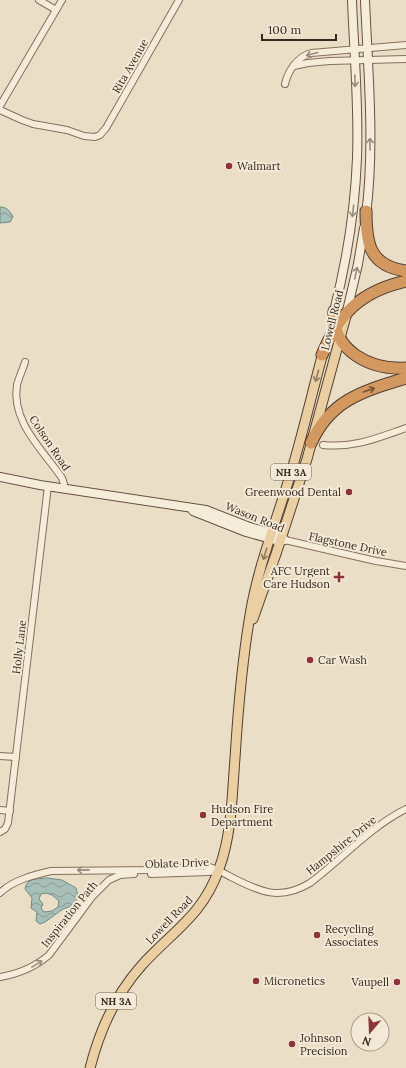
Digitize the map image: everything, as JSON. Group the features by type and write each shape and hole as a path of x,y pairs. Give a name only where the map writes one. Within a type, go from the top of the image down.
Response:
{"highway":[{"path":"366,210 368,239 374,255 386,266 406,271"},
{"path":"322,355 335,328 347,311 376,291 406,281"},
{"path":"334,311 335,328 340,339 352,352 366,362 384,367 406,368"},
{"path":"311,443 324,422 346,401 364,391 406,378"}],"main road":[{"name":"Lowell Road","path":"90,1068 102,1028 124,986 148,959 195,914 204,902 219,870 226,846 230,825 243,661 254,593 295,458 346,260 355,194 357,139 352,0"},
{"name":"Lowell Road","path":"247,633 282,540 340,339 358,264 366,210 370,155 365,0"},
{"name":"Wason Road","path":"0,477 48,486 206,510 282,540"}],"street":[{"path":"39,0 56,10"},
{"path":"0,106 62,0"},
{"name":"Rita Avenue","path":"0,110 33,124 67,130 84,136 95,137 100,135 106,128 179,0"},
{"path":"285,84 288,73 302,58 310,53 406,46"},
{"path":"293,67 301,64 316,62 406,59"},
{"name":"Colson Road","path":"25,362 18,385 17,397 20,414 27,429 62,478 64,484 63,488"},
{"path":"323,445 338,446 358,444 406,428"},
{"name":"Holly Lane","path":"0,832 7,826 10,811 48,486"},
{"name":"Flagstone Drive","path":"282,540 376,561 406,566"},
{"path":"0,756 16,757"},
{"name":"Hampshire Drive","path":"219,870 261,891 279,894 295,890 310,883 373,831 406,809"},
{"path":"0,810 10,811"},
{"name":"Oblate Drive","path":"0,893 15,883 40,873 51,871 155,870 202,866 219,870"},
{"path":"109,870 109,880"},
{"name":"Oblate Drive","path":"109,880 127,874 209,872 219,870"},
{"name":"Inspiration Path","path":"0,977 32,967 49,955 92,897 109,880"}],"water":[{"path":"0,207 11,213 13,217 10,222 0,223"},
{"path":"47,878 62,880 76,888 78,896 74,905 63,909 40,924 36,921 37,912 31,908 32,898 25,889 27,883 30,881","holes":["46,893 52,895 59,901 58,907 52,911 44,912 41,908 43,904 39,899 41,894"]}],"place":[{"name":"Walmart","path":"229,166"},
{"name":"Greenwood Dental","path":"349,492"},
{"name":"AFC Urgent Care Hudson","path":"339,577"},
{"name":"Car Wash","path":"310,660"},
{"name":"Hudson Fire Department","path":"203,815"},
{"name":"Recycling Associates","path":"317,935"},
{"name":"Micronetics","path":"256,981"},
{"name":"Vaupell","path":"397,982"},
{"name":"Johnson Precision","path":"292,1044"}]}
